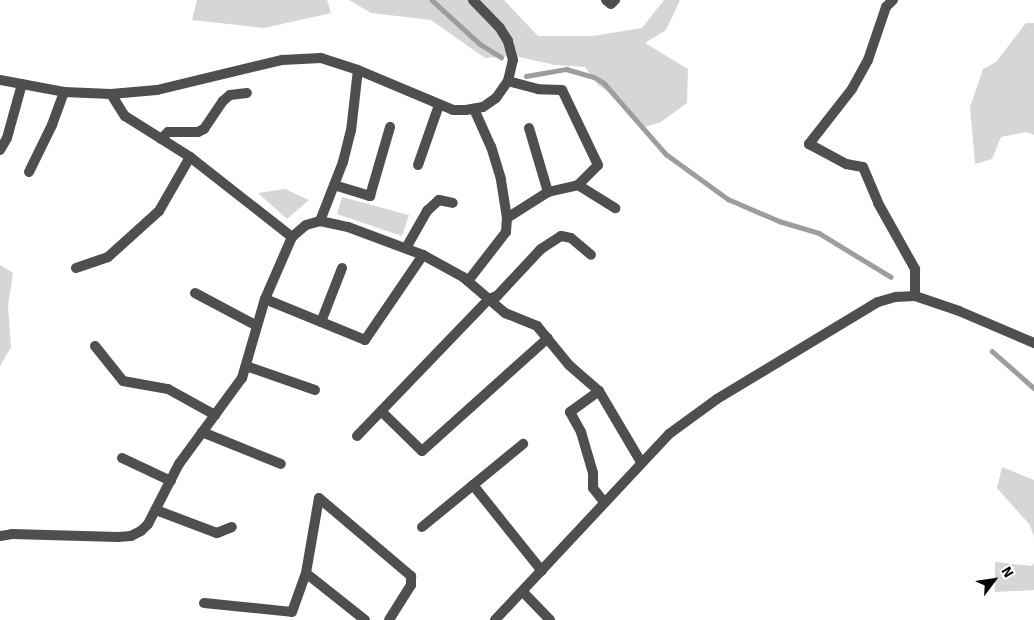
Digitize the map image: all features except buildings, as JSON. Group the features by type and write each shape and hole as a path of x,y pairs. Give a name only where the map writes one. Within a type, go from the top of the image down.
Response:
{"street":[{"path":"0,80 64,92 111,94 157,90 282,60 321,58 358,70 453,110 474,109 483,107 496,98 508,81 513,60 508,41 500,28 473,0"},
{"path":"606,0 611,4 615,0"},
{"path":"893,0 886,7 868,60 852,88 809,144 846,164 863,167 878,203 915,269 915,296"},
{"path":"320,221 334,185 351,131 358,70"},
{"path":"507,218 548,192 578,185 598,165 562,90 538,89 508,81"},
{"path":"0,150 7,138 22,84"},
{"path":"29,172 52,125 64,92"},
{"path":"162,139 168,132 198,132 204,129 223,101 230,95 247,93"},
{"path":"111,94 125,116 190,157 292,237"},
{"path":"418,165 439,105"},
{"path":"468,281 506,232 507,218 501,179 491,147 474,109"},
{"path":"334,185 370,196 390,127"},
{"path":"529,128 548,192"},
{"path":"76,268 108,258 159,211 190,157"},
{"path":"578,185 615,208"},
{"path":"406,248 427,211 439,200 453,203"},
{"path":"0,536 12,534 131,536 141,531 156,510 179,464 242,378 265,299 292,237 306,225 320,221 348,227 423,255 468,281 506,312 537,326 570,365 599,392 642,462"},
{"path":"357,436 490,299 497,296 541,249 561,236 571,238 591,255"},
{"path":"265,299 365,340 423,255"},
{"path":"321,322 342,268"},
{"path":"194,293 257,326"},
{"path":"495,620 642,462 689,417 878,302 896,297 915,296 959,311 1034,344"},
{"path":"382,412 422,450 548,338"},
{"path":"95,346 123,381 168,389 215,415"},
{"path":"246,366 315,390"},
{"path":"599,392 570,412 584,440 594,473 593,488 604,502"},
{"path":"202,432 282,464"},
{"path":"422,527 523,444"},
{"path":"122,458 170,481"},
{"path":"473,485 542,571"},
{"path":"204,603 292,612 306,573 319,498 411,576 411,585 389,620"},
{"path":"156,510 217,533 232,527"},
{"path":"306,573 365,620"},
{"path":"522,592 550,620"}],"shaded area":[{"path":"197,0 327,0 331,13 264,28 192,20"},
{"path":"349,0 504,0 538,36 593,36 642,28 664,0 680,0 666,30 645,43 688,69 687,103 661,122 644,127 621,99 599,86 585,67 555,65 515,56 485,58 431,20 371,13"},
{"path":"1026,23 1034,23 1034,135 1026,132 1001,137 992,159 975,164 970,107 983,69 996,62"},
{"path":"285,189 309,200 287,219 258,193"},
{"path":"342,197 409,215 402,236 337,214"},
{"path":"0,265 13,273 8,306 11,347 0,366"},
{"path":"1002,467 1034,480 1034,537 1030,525 997,488"},
{"path":"995,562 1032,566 1034,563 1034,590 995,592"}],"waterway":[{"path":"432,0 480,44 501,57"},
{"path":"526,76 566,69 594,77 604,83 666,154 728,199 779,221 819,233 891,277"},
{"path":"992,351 1034,388"}]}
